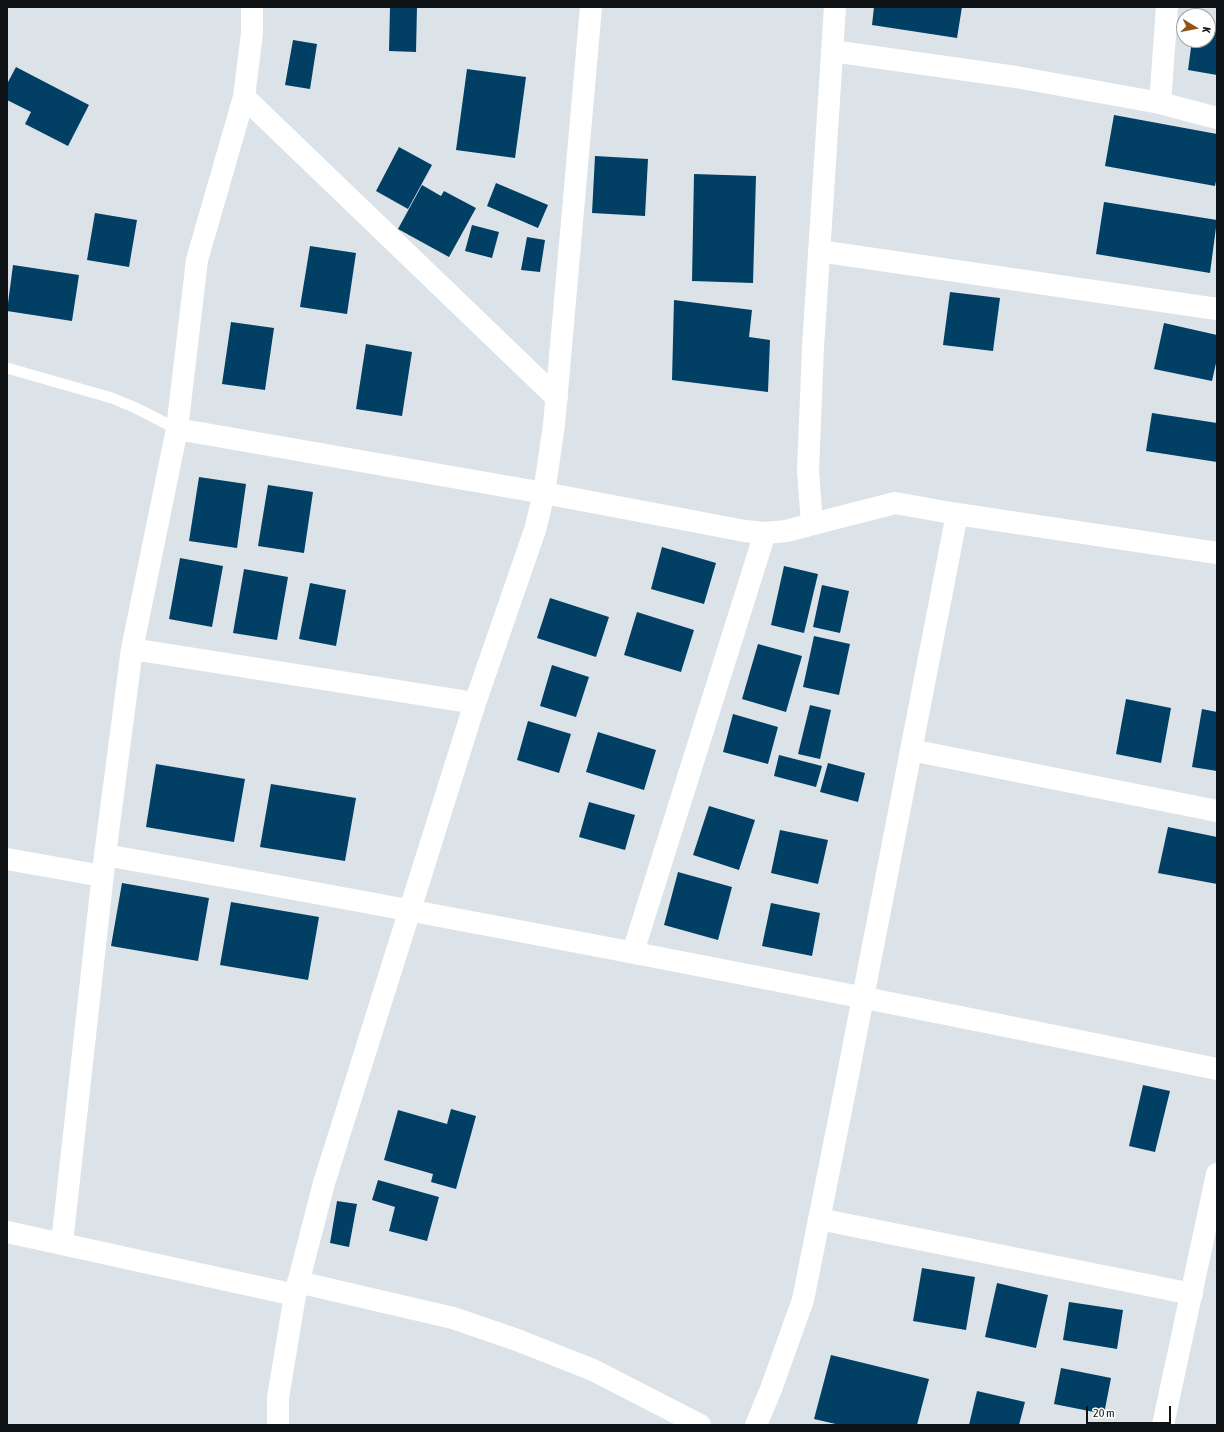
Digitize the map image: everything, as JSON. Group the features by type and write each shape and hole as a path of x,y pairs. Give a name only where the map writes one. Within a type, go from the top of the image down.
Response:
{"street":[{"path":"62,1242 102,876 132,649 176,429 197,260 244,97 252,33 252,7"},
{"path":"278,1425 278,1398 296,1289 324,1183 475,703 536,530 544,493 557,398 591,7"},
{"path":"812,524 808,471 819,251 835,7"},
{"path":"1160,103 1167,7"},
{"path":"832,51 1016,77 1160,103 1217,118"},
{"path":"244,97 557,398"},
{"path":"819,251 1217,309"},
{"path":"176,429 765,533 786,531 895,503 957,514 1217,553"},
{"path":"756,1425 771,1389 803,1300 864,996 957,514"},
{"path":"633,952 765,533"},
{"path":"132,649 475,703"},
{"path":"911,750 1217,811"},
{"path":"105,855 410,909 864,996 1217,1068"},
{"path":"7,859 102,876"},
{"path":"1163,1425 1217,1174"},
{"path":"819,1219 1192,1294"},
{"path":"7,1232 296,1289 453,1318 517,1340 593,1370 700,1425"}],"lane":[{"path":"7,368 112,398 136,408 176,429"}],"building":[{"path":"390,7 417,7 416,52 389,51"},
{"path":"874,7 962,7 957,38 872,25"},
{"path":"1217,28 1217,75 1188,70 1191,48 1216,48"},
{"path":"293,40 317,44 310,89 285,85"},
{"path":"16,67 89,105 68,146 25,124 31,112 7,100 7,84"},
{"path":"467,69 526,77 515,158 456,150"},
{"path":"1114,115 1217,134 1217,176 1215,186 1105,166"},
{"path":"399,147 432,165 408,209 376,191"},
{"path":"595,156 648,159 645,216 592,213"},
{"path":"694,174 756,176 753,283 692,281"},
{"path":"496,183 548,205 538,228 487,206"},
{"path":"422,185 441,196 444,191 476,208 449,257 398,229"},
{"path":"1104,202 1217,220 1210,273 1096,254"},
{"path":"95,213 137,220 129,267 87,260"},
{"path":"472,225 499,232 492,258 465,251"},
{"path":"527,237 545,240 540,272 521,270"},
{"path":"310,246 356,253 347,314 300,307"},
{"path":"13,265 79,275 72,321 7,311"},
{"path":"950,292 1000,298 993,351 943,345"},
{"path":"674,300 752,310 749,337 770,340 768,392 672,380"},
{"path":"231,322 274,328 265,390 222,384"},
{"path":"1164,323 1217,335 1217,359 1212,381 1154,369"},
{"path":"366,344 412,352 402,416 356,409"},
{"path":"1152,413 1217,423 1217,462 1146,451"},
{"path":"199,477 246,484 237,548 189,541"},
{"path":"268,485 313,492 304,553 258,546"},
{"path":"662,547 716,563 704,604 651,589"},
{"path":"180,558 223,566 212,627 169,619"},
{"path":"784,566 818,574 804,633 771,625"},
{"path":"244,569 288,577 277,640 233,633"},
{"path":"310,583 346,590 336,646 299,639"},
{"path":"822,585 849,591 840,633 813,627"},
{"path":"550,598 609,617 596,657 537,638"},
{"path":"637,612 694,630 681,672 624,655"},
{"path":"814,636 850,644 839,695 803,687"},
{"path":"758,644 802,656 786,712 742,699"},
{"path":"552,665 589,677 576,717 540,706"},
{"path":"1126,699 1171,708 1161,763 1116,754"},
{"path":"810,705 831,710 820,759 798,754"},
{"path":"1202,709 1217,712 1217,771 1192,767"},
{"path":"733,714 778,727 768,764 723,752"},
{"path":"528,721 571,734 559,773 517,760"},
{"path":"598,732 656,750 644,790 586,772"},
{"path":"779,755 822,766 816,787 774,776"},
{"path":"828,763 865,773 858,802 820,792"},
{"path":"156,764 245,779 234,842 146,827"},
{"path":"271,784 356,798 345,861 260,847"},
{"path":"589,802 635,815 625,850 579,837"},
{"path":"709,806 755,820 739,870 693,855"},
{"path":"1168,827 1217,837 1217,884 1158,873"},
{"path":"780,830 828,840 818,884 771,873"},
{"path":"678,872 732,887 718,940 664,925"},
{"path":"122,883 209,898 198,961 111,946"},
{"path":"231,902 319,917 308,980 220,965"},
{"path":"771,903 820,913 812,956 762,946"},
{"path":"1143,1085 1170,1091 1155,1152 1129,1146"},
{"path":"451,1109 476,1116 456,1189 431,1182 433,1174 384,1160 398,1110 447,1124"},
{"path":"378,1180 439,1197 427,1241 389,1231 395,1207 372,1200"},
{"path":"337,1201 357,1204 349,1247 330,1243"},
{"path":"922,1268 975,1277 966,1330 913,1321"},
{"path":"997,1283 1048,1295 1036,1348 985,1337"},
{"path":"1069,1302 1123,1310 1117,1349 1063,1340"},
{"path":"831,1355 929,1379 917,1425 840,1425 814,1419"},
{"path":"1061,1368 1111,1378 1104,1414 1054,1404"},
{"path":"977,1391 1025,1402 1019,1425 969,1425"}]}
